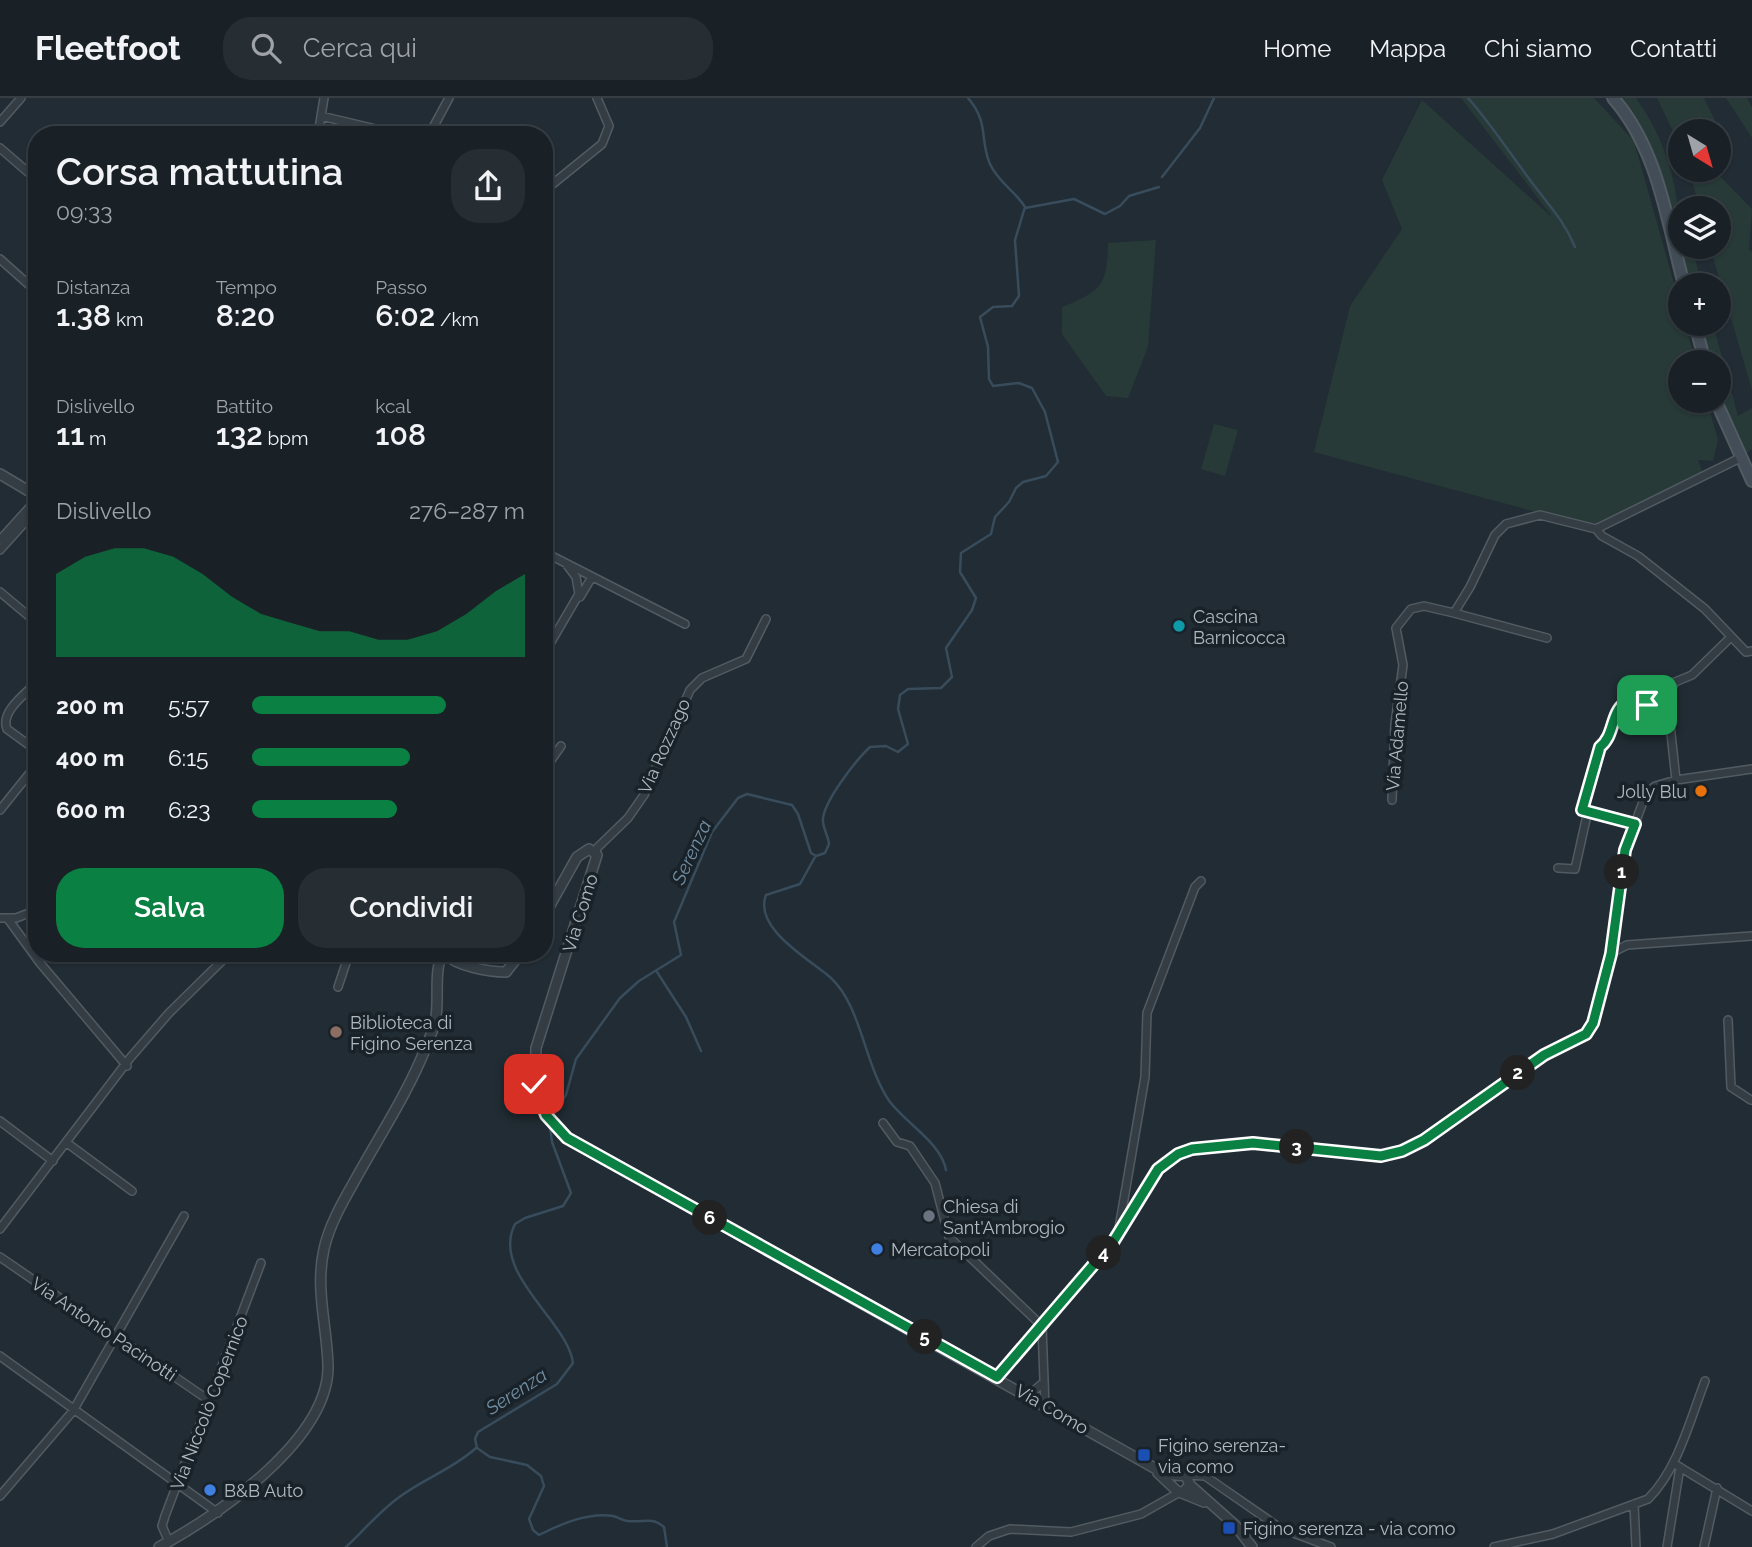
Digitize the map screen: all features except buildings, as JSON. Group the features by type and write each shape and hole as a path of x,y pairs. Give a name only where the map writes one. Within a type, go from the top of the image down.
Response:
{"main road":[{"path":"1613,98 1642,137 1681,273"},
{"path":"1721,413 1752,481"}],"street":[{"path":"0,122 21,98"},
{"path":"319,126 324,98"},
{"path":"434,126 449,98"},
{"path":"553,184 602,144 609,125 597,98"},
{"path":"321,116 363,126"},
{"path":"0,148 28,172"},
{"path":"0,260 28,284"},
{"path":"1595,529 1740,458"},
{"path":"0,474 28,489"},
{"path":"0,540 28,500"},
{"path":"1547,638 1454,613 1495,535 1506,524 1540,515 1595,529 1669,580 1705,608 1746,652 1752,651"},
{"path":"0,550 28,519"},
{"path":"553,556 685,624"},
{"path":"562,560 571,569 579,586 576,604"},
{"path":"553,640 592,577"},
{"path":"0,592 28,615"},
{"name":"Via Adamello","path":"1392,800 1395,724 1403,665 1396,628 1411,609 1424,606 1454,613"},
{"name":"Via Rozzago","path":"596,854 597,848 628,818 644,795 690,690 702,678 746,659 766,620"},
{"path":"1676,780 1670,694 1675,682 1692,675 1731,637"},
{"path":"28,692 8,713 5,724 28,743"},
{"path":"1582,810 1600,747 1608,740 1617,709 1625,703 1647,705 1670,694"},
{"path":"553,757 561,746"},
{"path":"997,1377 1118,1234 1158,1169 1192,1149 1253,1143 1381,1156 1402,1151 1424,1140 1544,1055 1576,1041 1593,1023 1611,954 1625,850 1646,794 1655,786 1676,780 1752,769"},
{"path":"0,810 28,775"},
{"path":"1582,810 1635,824"},
{"path":"1558,868 1575,869 1587,815 1582,810"},
{"name":"Via Como","path":"553,900 577,857 589,849 596,854 536,1048 534,1084 546,1115 567,1138 1149,1464 1221,1511 1252,1547"},
{"path":"1118,1234 1145,1077 1147,1013 1195,887 1201,881"},
{"path":"28,913 4,919 28,948"},
{"path":"1611,954 1627,945 1752,936"},
{"path":"39,962 127,1066"},
{"path":"0,1229 169,1013 221,962"},
{"path":"338,987 346,962"},
{"path":"159,1547 218,1513 298,1438 315,1418 327,1390 328,1365 320,1286 324,1249 337,1214 425,1049 436,1019 440,962"},
{"path":"456,962 498,972 506,972 514,962"},
{"path":"1728,1020 1731,1087 1752,1099 1752,1105"},
{"path":"0,1121 53,1161"},
{"path":"883,1123 897,1142 910,1146 935,1183 949,1237 1042,1326 1045,1407"},
{"path":"67,1143 132,1191"},
{"path":"0,1496 73,1411 184,1216"},
{"name":"Via Antonio Pacinotti","path":"0,1257 209,1401"},
{"name":"Via Niccolò Copernico","path":"169,1542 162,1526 261,1263"},
{"path":"0,1356 218,1513"},
{"path":"1667,1547 1676,1465 1705,1381"},
{"path":"1028,1396 1044,1382"},
{"path":"1676,1465 1752,1511"},
{"path":"1494,1547 1553,1534 1648,1499 1660,1488 1676,1465"},
{"path":"976,1547 989,1536 1010,1529 1071,1532 1140,1514 1181,1485 1205,1476 1280,1528 1331,1547"},
{"path":"1704,1547 1717,1488"},
{"path":"1634,1504 1636,1547"}],"green space":[{"path":"1461,98 1594,98 1634,141 1671,273 1668,273 1668,336 1688,336 1693,350 1668,350 1668,413 1710,413 1718,440 1713,461 1698,460 1704,476 1592,527 1314,452 1350,306 1402,229 1382,180 1422,100 1553,218"},
{"path":"1613,98 1636,98 1657,133 1668,163 1668,182 1673,182 1676,196 1668,196 1668,224 1656,179"},
{"path":"1657,98 1704,98 1714,119 1668,119"},
{"path":"1726,98 1747,98 1752,107 1752,138"},
{"path":"1692,182 1726,182 1752,209 1749,250 1752,252 1752,390 1731,318 1731,273 1718,273 1714,259 1731,259 1731,196 1697,196"},
{"path":"1156,240 1148,347 1128,398 1106,396 1062,334 1062,307 1086,296 1099,286 1106,269 1108,243"},
{"path":"1677,259 1695,259 1699,273 1681,273"},
{"path":"1698,336 1716,336 1720,350 1702,350"},
{"path":"1731,390 1738,416 1752,408 1752,449 1740,458 1723,413 1731,413"},
{"path":"1214,424 1238,430 1225,476 1201,469"}],"waterway":[{"name":"Serenza","path":"552,1117 566,1095 576,1059 620,998 639,981 681,955 674,922 712,832 738,798 747,794 792,805 798,814 811,853 816,856 825,853 829,844 823,822 824,814 849,771 870,747 886,746 898,752 908,744 898,709 900,695 908,689 941,688 952,677 946,648 972,610 976,598 960,572 961,553 991,534 995,517 1009,502 1016,488 1023,482 1046,476 1058,462 1045,412 1032,388 1019,383 993,386 989,379 988,347 980,317 993,307 1012,306 1019,296 1015,240 1025,207 997,176 990,164 982,124 968,98"},
{"path":"1162,177 1200,128 1214,98"},
{"path":"1468,98 1555,212 1575,247"},
{"path":"1025,208 1074,199 1105,214 1120,206 1129,196 1159,187"},
{"path":"815,857 800,884 766,895 764,908 768,920 786,942 831,978 841,990 850,1004 881,1087 897,1110 938,1151 946,1170"},
{"path":"657,972 686,1017 701,1051"},
{"name":"Serenza","path":"550,1127 552,1142 571,1193 563,1206 525,1218 515,1224 510,1242 513,1260 521,1278 558,1330 573,1363 557,1384 478,1432 475,1439 477,1448 490,1457 527,1465 541,1476 544,1486 529,1519 533,1530 539,1535 584,1517 604,1515 626,1521 651,1521 659,1524 664,1527 667,1547"},
{"path":"346,1547 398,1498 476,1448"}],"place":[{"name":"Cascina Barnicocca","path":"1179,626"},
{"name":"Jolly Blu","path":"1701,791"},
{"name":"Biblioteca di Figino Serenza","path":"336,1032"},
{"name":"Chiesa di Sant'Ambrogio","path":"929,1216"},
{"name":"Mercatopoli","path":"877,1249"},
{"name":"Figino serenza- via como","path":"1144,1455"},
{"name":"B&B Auto","path":"210,1490"},
{"name":"Figino serenza - via como","path":"1229,1528"}],"route":[{"path":"534,1084 546,1115 567,1138 997,1377 1113,1242 1148,1181 1158,1169 1178,1154 1216,1145 1253,1143 1381,1156 1402,1151 1424,1140 1544,1055 1586,1034 1593,1023 1611,954 1625,850 1635,824 1582,810 1600,747 1608,740 1617,709 1625,703 1647,705"}]}
